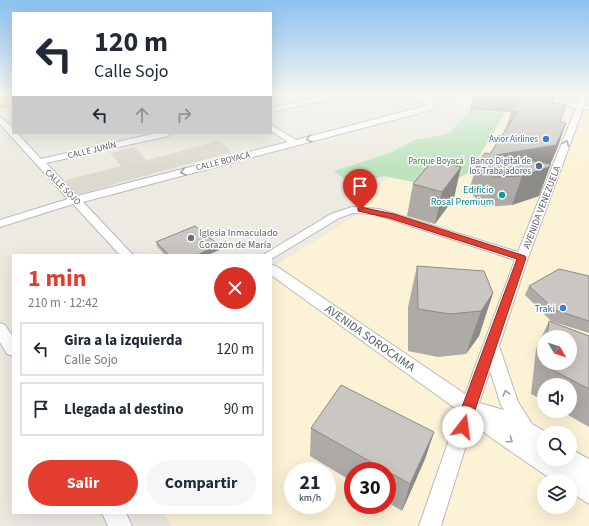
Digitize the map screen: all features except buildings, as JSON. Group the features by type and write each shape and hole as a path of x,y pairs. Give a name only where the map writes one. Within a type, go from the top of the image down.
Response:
{"street":[{"name":"CALLE SOJO","path":"0,119 7,129 126,254"},
{"name":"CALLE BOYACÁ","path":"0,224 76,200 388,119"},
{"name":"AVENIDA VENEZUELA","path":"430,526 469,407 522,258 580,119"},
{"path":"272,128 295,143"},
{"name":"CALLE JUNÍN","path":"38,162 164,134"},
{"path":"270,254 334,216 344,212 360,210 391,216 522,258"},
{"name":"AVENIDA SOROCAIMA","path":"272,270 469,407 497,431 589,493"},
{"path":"0,329 12,348"},
{"path":"491,347 510,405 524,428"},
{"name":"AVENIDA SOROCAIMA","path":"469,407 506,419 537,436"},
{"path":"577,463 589,471"},
{"path":"114,514 121,526"}],"shaded area":[{"path":"496,119 589,119 589,526 172,526 164,514 272,514 272,267 355,216 367,197 393,172"},
{"path":"218,141 232,152 75,195 66,180 121,166 110,153 135,147 147,160"}],"green space":[{"name":"Parque Boyacá","path":"463,119 502,119 469,173 448,183 432,186 384,176 351,184 334,171 393,152 414,140 444,135 452,131"}],"place":[{"name":"Avior Airlines","path":"546,139"},
{"name":"Banco Digital de los Trabajadores","path":"539,166"},
{"name":"Edificio Rosal Premium","path":"502,195"},
{"name":"Iglesia Inmaculado Corazón de María","path":"191,238"},
{"name":"Traki","path":"563,308"}],"route":[{"path":"360,210 375,211 522,258 463,427"}]}
